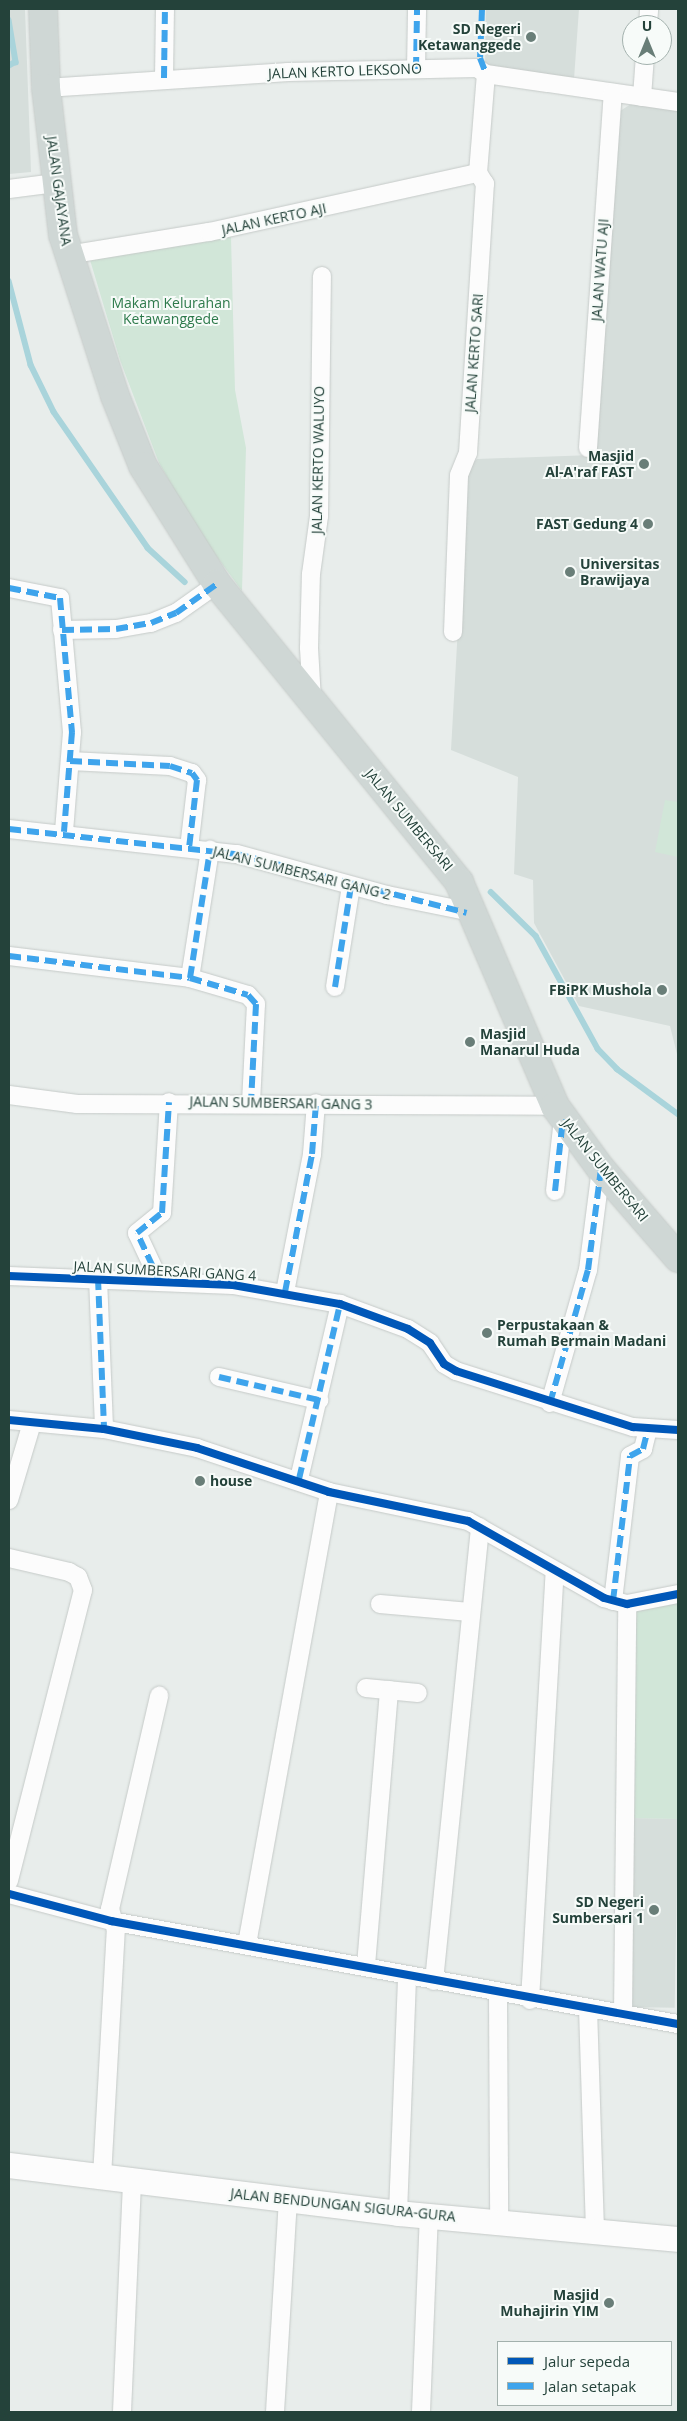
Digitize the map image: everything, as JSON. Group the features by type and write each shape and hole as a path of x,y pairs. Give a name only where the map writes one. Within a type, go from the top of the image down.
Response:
{"main road":[{"name":"JALAN GAJAYANA","path":"43,9 46,88 56,183 68,255 115,396"},
{"name":"JALAN SUMBERSARI","path":"115,396 144,466 211,588 298,687 438,853 472,913 533,1064 559,1113 601,1169 678,1258"},
{"name":"JALAN BENDUNGAN SIGURA-GURA","path":"9,2165 398,2213 678,2239"}],"street":[{"path":"164,78 166,9"},
{"path":"416,69 417,9"},
{"path":"642,97 644,65"},
{"name":"JALAN KERTO LEKSONO","path":"46,88 164,78 477,68 486,74 678,102"},
{"name":"JALAN KERTO SARI","path":"453,632 459,475 468,453 485,184 478,173 486,74"},
{"name":"JALAN WATU AJI","path":"588,448 613,93"},
{"name":"JALAN KERTO AJI","path":"68,255 209,232 478,173"},
{"path":"9,189 56,183"},
{"name":"JALAN KERTO WALUYO","path":"298,687 310,629 319,516 322,276"},
{"path":"9,588 60,598 71,712 70,761 64,832"},
{"path":"62,630 116,630 151,623 186,607 211,588"},
{"path":"70,761 170,766 192,772 197,780 189,848"},
{"name":"JALAN SUMBERSARI GANG 2","path":"9,829 64,832 210,850 351,886 472,913"},
{"path":"190,978 210,850"},
{"path":"335,987 351,886"},
{"path":"9,956 190,978 254,999 251,1102"},
{"name":"JALAN SUMBERSARI GANG 3","path":"9,1095 76,1104 169,1102 316,1103 559,1113"},
{"path":"160,1282 138,1233 162,1213 169,1102"},
{"path":"285,1292 312,1154 316,1103"},
{"path":"556,1191 559,1113"},
{"path":"550,1403 588,1270 601,1169"},
{"name":"JALAN SUMBERSARI GANG 4","path":"9,1276 98,1278 285,1292 340,1304 408,1329 430,1343 444,1364 456,1371 550,1403 648,1429 678,1430"},
{"path":"98,1278 104,1429"},
{"path":"299,1480 340,1304"},
{"path":"219,1377 318,1400"},
{"path":"9,1420 104,1429 197,1448 299,1480 329,1492 480,1527 555,1572 620,1602 678,1594"},
{"path":"9,1500 32,1423"},
{"path":"623,2014 620,1602 630,1456 643,1449 648,1429"},
{"path":"247,1944 329,1492"},
{"path":"434,1981 480,1527"},
{"path":"9,1558 69,1572 78,1577 83,1590 9,1881"},
{"path":"530,2000 555,1572"},
{"path":"380,1604 470,1612"},
{"path":"366,1688 418,1693"},
{"path":"366,1965 388,1690"},
{"path":"102,2177 116,1930 111,1921 159,1696"},
{"path":"9,1894 111,1921 366,1965 530,2000 678,2024"},
{"path":"398,2213 407,1975"},
{"path":"498,1994 499,2222"},
{"path":"588,2008 595,2232"},
{"path":"122,2412 132,2181"},
{"path":"275,2412 288,2199"},
{"path":"421,2412 429,2216"}],"shaded area":[{"path":"9,9 25,9 31,172 9,174"},
{"name":"SD Negeri Ketawanggede","path":"486,9 579,9 574,79 485,66"},
{"name":"Universitas Brawijaya","path":"631,104 678,110 678,1058 670,1026 579,1006 534,923 533,880 514,874 518,777 451,750 467,468 477,459 593,455 620,111"},
{"name":"SD Negeri Sumbersari 1","path":"631,1818 678,1819 675,2008 628,2007"}],"green space":[{"name":"Makam Kelurahan Ketawanggede","path":"231,237 235,390 246,448 242,591 197,530 159,463 120,360 90,260"},
{"path":"665,800 678,802 678,857 655,852"},
{"path":"678,1602 678,1819 631,1818 636,1611"}],"waterway":[{"path":"9,20 16,62 9,66"},
{"path":"9,281 31,365 54,412 148,548 185,582"},
{"path":"491,892 536,936 598,1049 617,1069 678,1114"}],"marked path":[{"path":"164,78 165,9"},
{"path":"416,69 417,9"},
{"path":"482,9 480,58 486,74"},
{"path":"62,630 116,629 151,623 176,613 217,584"},
{"path":"9,588 60,598 72,732 64,832"},
{"path":"70,761 170,766 192,773 197,780 189,848"},
{"path":"9,829 237,854 467,913"},
{"path":"190,978 210,850"},
{"path":"335,987 351,886"},
{"path":"9,956 190,978 248,995 256,1004 251,1102"},
{"path":"160,1282 137,1233 162,1213 169,1102"},
{"path":"285,1292 312,1154 316,1103"},
{"path":"555,1191 563,1119"},
{"path":"550,1403 588,1270 601,1169"},
{"path":"98,1278 104,1429"},
{"path":"299,1479 340,1304"},
{"path":"219,1377 319,1400"},
{"path":"613,1601 630,1456 643,1449 648,1429"}],"cycle path":[{"path":"9,1276 233,1285 340,1304 408,1329 430,1343 444,1364 456,1371 633,1427 678,1430"},
{"path":"9,1420 104,1429 197,1448 329,1492 468,1521 604,1598 627,1604 678,1594"},
{"path":"9,1894 111,1921 678,2024"}],"place":[{"name":"SD Negeri Ketawanggede","path":"531,37"},
{"name":"Masjid Al-A'raf FAST","path":"644,464"},
{"name":"FAST Gedung 4","path":"648,524"},
{"name":"Universitas Brawijaya","path":"570,572"},
{"name":"FBiPK Mushola","path":"662,990"},
{"name":"Masjid Manarul Huda","path":"470,1042"},
{"name":"Perpustakaan & Rumah Bermain Madani","path":"487,1333"},
{"name":"house","path":"200,1481"},
{"name":"SD Negeri Sumbersari 1","path":"654,1910"},
{"name":"Masjid Muhajirin YIM","path":"609,2303"}]}
